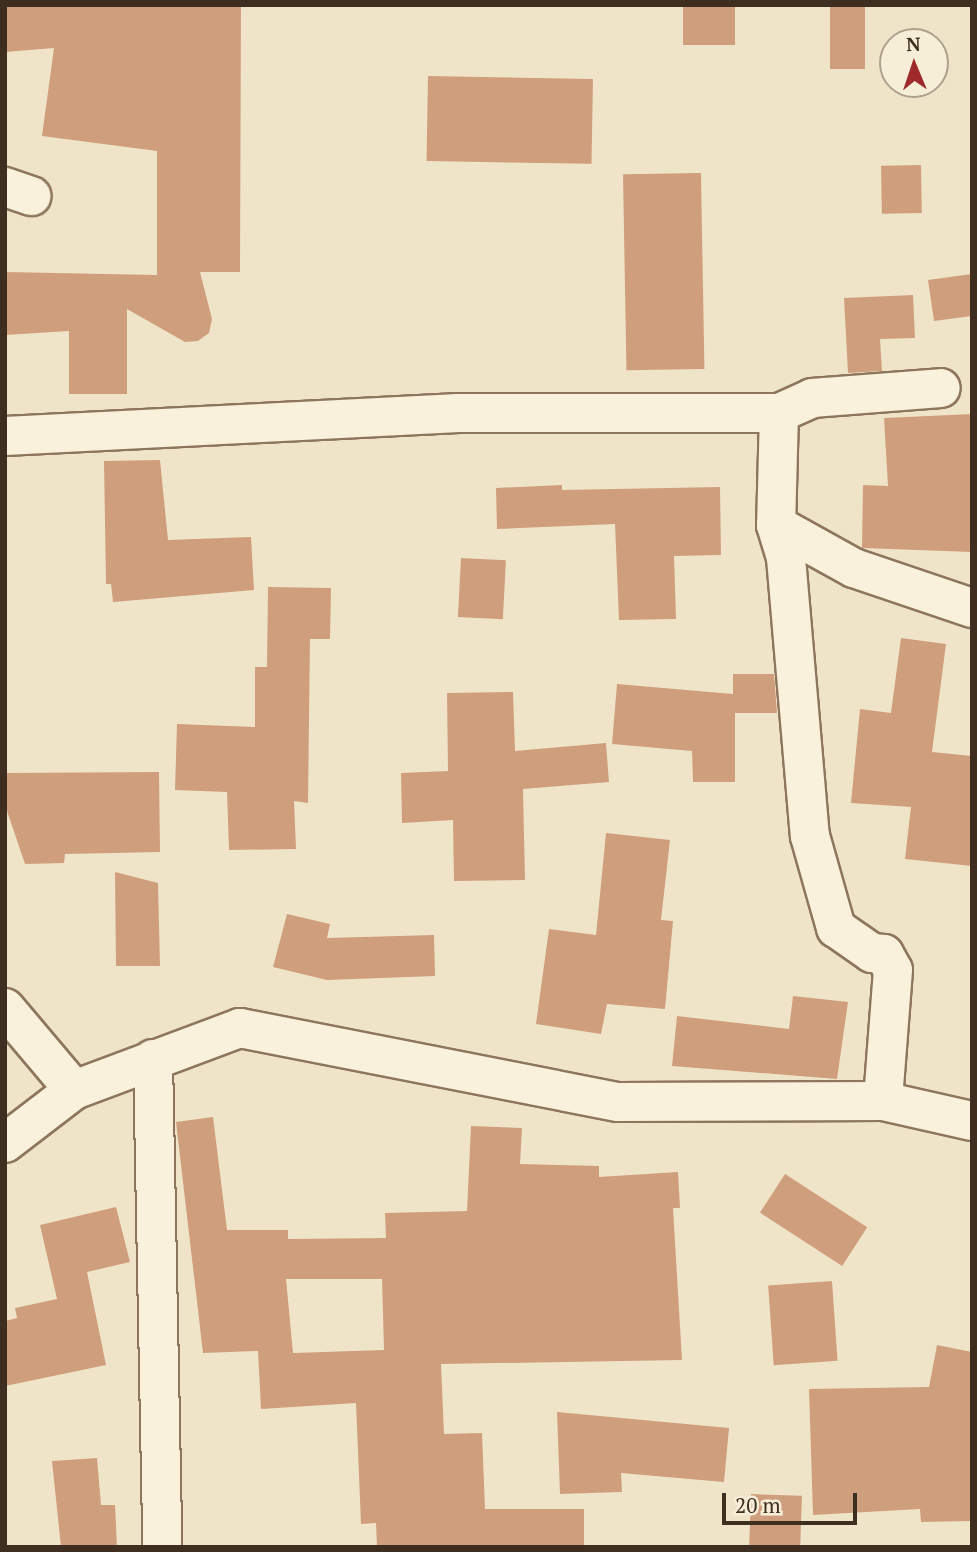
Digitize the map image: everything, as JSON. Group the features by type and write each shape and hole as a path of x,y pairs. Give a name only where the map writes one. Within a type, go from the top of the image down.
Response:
{"street":[{"path":"5,436 458,413 779,414 811,398 940,388"},
{"path":"779,414 776,525 786,558 810,836 836,928 872,953 884,954 893,970 883,1101"},
{"path":"776,525 853,568 972,608"},
{"path":"5,1008 74,1090"},
{"path":"5,1143 74,1090 240,1028 618,1102 883,1101 972,1121"},
{"path":"153,1059 162,1547"}],"building":[{"path":"5,5 241,5 240,272 200,272 212,319 209,333 198,341 185,342 127,309 127,394 69,394 69,331 5,335 5,272 157,275 157,151 42,136 54,48 5,52"},
{"path":"683,5 735,5 735,45 683,45"},
{"path":"830,5 865,5 865,69 830,69"},
{"path":"428,76 593,79 591,164 427,161"},
{"path":"921,165 922,213 882,214 881,166"},
{"path":"701,173 704,369 626,370 623,174"},
{"path":"972,274 972,316 934,321 928,280"},
{"path":"913,295 915,338 880,339 882,371 848,373 844,298"},
{"path":"972,414 972,552 862,548 863,485 888,486 884,418"},
{"path":"160,460 168,540 251,537 254,590 113,602 111,584 106,584 104,461"},
{"path":"562,485 562,490 720,487 721,555 674,556 676,619 619,620 615,524 497,529 496,488"},
{"path":"461,558 506,560 503,619 458,617"},
{"path":"268,587 331,588 330,639 310,639 308,803 294,801 296,849 229,850 227,792 175,790 177,724 255,727 255,667 267,667"},
{"path":"901,638 946,644 932,752 972,756 972,866 905,859 911,807 851,803 860,709 891,713"},
{"path":"733,674 774,674 777,713 735,713 735,782 693,782 692,751 612,744 617,684 733,694"},
{"path":"513,692 515,751 606,743 609,782 523,789 525,880 454,881 453,820 402,823 401,773 448,771 447,693"},
{"path":"159,772 160,852 65,854 64,863 25,864 5,805 5,773"},
{"path":"606,833 670,840 661,920 673,921 665,1009 607,1004 601,1034 536,1024 549,929 596,935"},
{"path":"115,872 158,883 160,966 116,966"},
{"path":"287,914 330,924 327,938 434,935 435,976 327,980 273,967"},
{"path":"793,996 848,1002 837,1079 672,1066 677,1016 789,1029"},
{"path":"213,1117 227,1230 288,1230 288,1239 386,1238 385,1213 467,1211 471,1126 522,1128 520,1164 599,1166 599,1177 678,1172 680,1208 673,1208 682,1360 441,1364 444,1434 482,1433 485,1509 584,1509 584,1547 377,1547 376,1523 361,1524 356,1403 261,1409 258,1351 203,1353 176,1122","holes":["286,1279 382,1279 384,1350 293,1353"]},
{"path":"785,1174 867,1227 842,1266 760,1213"},
{"path":"116,1207 130,1262 87,1272 106,1365 5,1386 5,1321 17,1318 15,1308 57,1299 40,1225"},
{"path":"832,1281 838,1361 774,1365 768,1285"},
{"path":"937,1345 972,1352 972,1521 921,1522 920,1509 813,1515 809,1389 929,1387"},
{"path":"557,1412 729,1428 724,1482 621,1473 622,1492 560,1494"},
{"path":"97,1458 101,1505 115,1505 117,1547 61,1547 52,1461"},
{"path":"751,1494 802,1496 800,1547 749,1547"}]}
